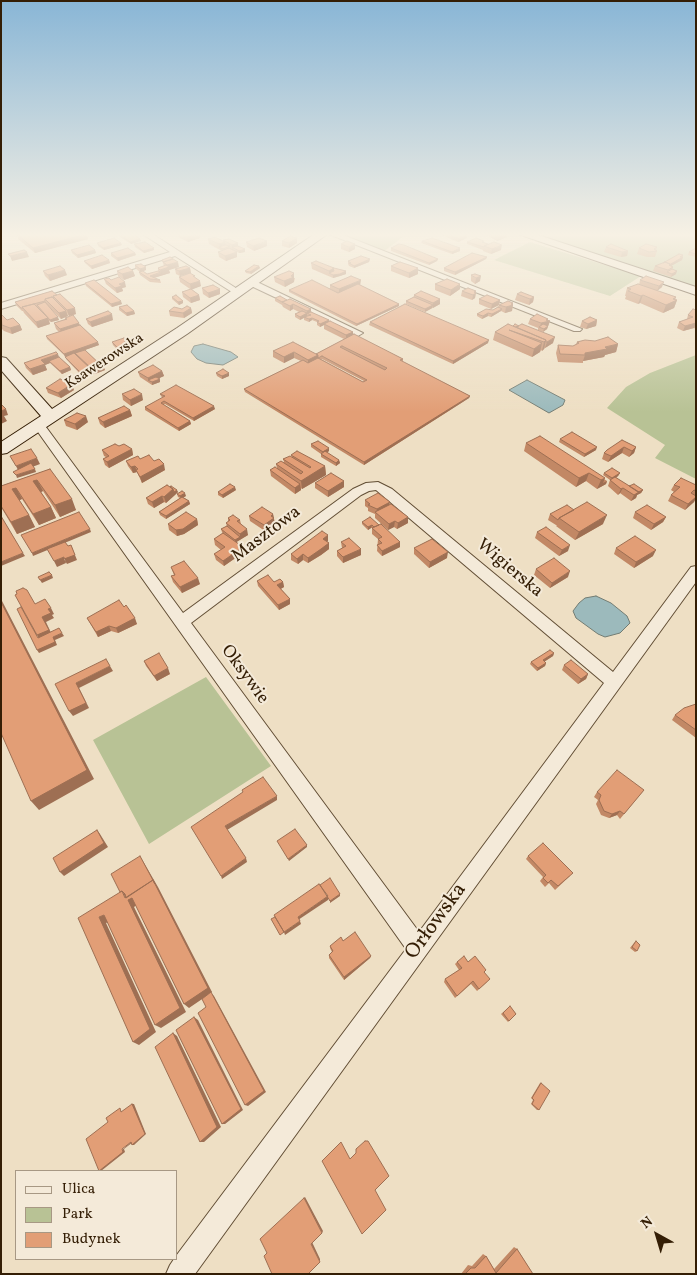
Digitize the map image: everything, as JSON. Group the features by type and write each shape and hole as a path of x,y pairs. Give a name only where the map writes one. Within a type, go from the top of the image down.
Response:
{"street":[{"path":"1,306 46,292"},
{"name":"Ksawerowska","path":"1,449 237,292"},
{"path":"272,292 358,333"},
{"path":"483,292 577,329"},
{"path":"1,361 45,421"},
{"name":"Oksywie","path":"45,421 182,622 418,948"},
{"name":"Masztowa","path":"182,622 357,492 366,487 378,486"},
{"name":"Wigierska","path":"378,486 396,498 614,682"},
{"name":"Orłowska","path":"178,1274 614,682 690,591 696,571"}],"green space":[{"path":"599,292 615,292 610,296"},
{"path":"696,355 696,479 655,458 665,445 607,408 626,387 650,373"},
{"path":"206,677 271,766 149,844 93,740"}],"water":[{"path":"203,344 231,352 238,357 223,365 206,363 197,359 191,352 194,346"},
{"path":"527,380 565,400 563,405 549,413 509,390"},
{"path":"596,596 611,603 627,616 630,623 620,633 605,637 576,618 573,611 579,603 585,598"}],"building":[{"path":"47,292 54,292 57,295 53,296 54,298 45,299 45,301 23,308 15,302"},
{"path":"97,292 110,292 121,301 111,304"},
{"path":"183,292 196,292 199,295 190,298"},
{"path":"294,292 375,292 399,304 357,324"},
{"path":"425,292 440,299 433,303 414,295"},
{"path":"522,292 534,297 530,299 517,294"},
{"path":"632,292 663,292 676,297 673,299 677,300 666,305 643,295"},
{"path":"60,294 75,308 67,310 53,296"},
{"path":"176,295 183,301 178,302 172,297"},
{"path":"487,295 500,300 492,304 479,299"},
{"path":"280,296 287,300 282,302 275,298"},
{"path":"52,297 66,311 59,313 45,299"},
{"path":"414,297 433,305 425,309 406,301"},
{"path":"290,299 311,309 307,311 293,304 290,306 282,302"},
{"path":"508,301 513,303 511,304 513,305 506,307 499,305"},
{"path":"45,302 58,317 50,320 37,305"},
{"path":"34,304 48,318 36,322 22,307"},
{"path":"405,304 489,340 453,361 370,322"},
{"path":"127,305 134,311 126,313 119,307"},
{"path":"187,306 191,308 183,313 169,311 174,307 182,309"},
{"path":"498,307 502,309 492,314 488,313 483,316 477,314 486,309 493,310"},
{"path":"693,309 696,310 696,323 685,326 679,322 693,317 688,315"},
{"path":"108,311 112,314 90,322 86,319"},
{"path":"302,311 307,313 300,317 295,314"},
{"path":"311,312 329,320 320,324 317,322 319,321 304,317 311,315 307,313"},
{"path":"1,314 7,320 13,318 20,325 10,328 2,325"},
{"path":"537,314 550,321 541,323 530,319"},
{"path":"73,315 79,323 60,329 54,323 67,319 65,318"},
{"path":"590,317 597,320 588,324 582,321"},
{"path":"330,321 353,332 346,335 324,324"},
{"path":"508,324 546,340 544,342 509,330 542,343 534,349 495,332"},
{"path":"522,324 555,337 546,342 546,340 516,327"},
{"path":"543,324 548,326 544,329 539,327"},
{"path":"80,325 98,342 64,354 46,336"},
{"path":"354,334 470,396 364,462 244,389 303,360 308,363 318,358 316,354","holes":["342,346 387,368 385,370 340,347","322,356 367,380 363,382 318,358"]},
{"path":"608,337 618,344 605,347 607,349 585,353 585,355 560,354 558,345 573,346 579,343 577,342 585,340 595,341"},
{"path":"124,338 127,341 124,342 127,345 118,348 112,342"},
{"path":"293,342 318,355 308,360 294,352 284,357 273,351"},
{"path":"85,350 104,368 94,371 75,353"},
{"path":"56,352 58,354 41,360 45,364 30,369 24,363"},
{"path":"74,353 93,371 83,375 65,357"},
{"path":"59,357 70,367 60,371 49,361"},
{"path":"153,365 162,371 148,378 138,372"},
{"path":"223,369 229,373 222,376 216,373"},
{"path":"156,377 160,379 152,382 148,380"},
{"path":"60,379 72,384 58,393 46,388"},
{"path":"176,385 214,406 193,418 164,401 161,403 190,421 178,428 145,407 165,396 160,394"},
{"path":"134,389 142,394 130,400 122,394"},
{"path":"1,404 6,409 1,411"},
{"path":"124,406 130,410 103,422 98,418"},
{"path":"77,413 86,416 75,424 64,420"},
{"path":"572,432 597,447 585,454 560,439"},
{"path":"540,436 605,478 601,480 589,473 579,478 526,443"},
{"path":"622,440 636,447 632,451 624,447 611,456 604,453 607,450"},
{"path":"318,441 329,448 323,452 311,444"},
{"path":"115,444 119,446 124,444 132,449 107,462 103,459 109,456 102,450"},
{"path":"31,449 37,458 16,466 10,456"},
{"path":"297,451 325,466 301,481 276,464 281,461 301,474 303,472 283,459 290,456 310,468 291,455"},
{"path":"325,451 339,460 336,463 321,454"},
{"path":"149,455 154,461 159,459 164,464 140,477 136,470 138,469 135,466 131,467 126,461 138,456 140,459"},
{"path":"31,463 35,469 16,475 13,472"},
{"path":"275,467 300,484 295,488 270,470"},
{"path":"612,468 620,473 612,478 604,473"},
{"path":"50,469 72,499 55,505 37,480 33,481 51,507 33,514 16,488 12,489 29,515 11,522 1,506 1,486"},
{"path":"331,473 344,481 328,491 315,483"},
{"path":"615,477 639,492 634,495 623,488 621,489 610,480"},
{"path":"681,478 696,485 696,491 694,490 691,493 696,497 688,504 671,495 680,487 674,485"},
{"path":"230,484 235,487 222,495 218,492"},
{"path":"634,484 643,490 638,492 629,486"},
{"path":"167,485 173,489 164,497 162,496 152,502 146,498"},
{"path":"182,491 185,493 180,496 177,494"},
{"path":"378,493 390,502 377,509 368,505 370,504 365,500"},
{"path":"182,497 189,501 166,516 159,512"},
{"path":"587,502 607,515 579,532 559,518"},
{"path":"391,504 408,517 398,523 395,521 389,524 375,512"},
{"path":"567,505 574,510 558,520 550,514"},
{"path":"647,505 666,517 654,524 635,512"},
{"path":"262,507 273,514 271,516 274,518 264,525 249,516"},
{"path":"79,512 90,529 32,553 21,535"},
{"path":"186,512 197,519 183,529 176,530 168,524"},
{"path":"233,515 247,529 240,534 226,523 230,520 228,518"},
{"path":"1,516 23,553 1,562"},
{"path":"370,517 379,525 368,527 362,522"},
{"path":"381,524 400,542 382,551 377,545 382,543 378,539 382,537 372,528"},
{"path":"227,526 240,537 235,540 221,529"},
{"path":"546,527 570,545 562,550 537,532"},
{"path":"322,531 328,535 323,539 329,543 321,549 308,558 303,554 297,559 291,554"},
{"path":"223,533 243,547 223,561 214,554 225,547 214,539"},
{"path":"635,536 656,550 636,562 616,548"},
{"path":"349,538 361,549 343,557 337,551 346,546 341,542"},
{"path":"432,539 448,552 430,562 414,548"},
{"path":"65,542 68,546 71,545 75,555 54,561 47,549"},
{"path":"554,558 570,571 552,583 536,569"},
{"path":"184,561 198,578 180,587 171,576 175,575 171,567"},
{"path":"49,572 52,575 40,580 38,577"},
{"path":"268,575 274,582 280,579 283,582 277,585 290,599 278,605 257,581"},
{"path":"23,588 27,590 35,604 45,599 51,608 48,609 51,613 42,617 49,630 37,635 15,595 17,594 16,591"},
{"path":"119,600 124,607 126,605 135,618 116,628 109,626 96,632 87,618"},
{"path":"1,602 87,770 31,801 1,733"},
{"path":"21,607 38,638 59,628 62,633 53,637 55,642 37,650 17,609"},
{"path":"550,650 554,653 543,660 546,663 538,668 531,662"},
{"path":"159,653 168,668 154,676 144,661"},
{"path":"106,659 110,666 76,683 86,703 69,711 55,684"},
{"path":"571,660 588,674 581,679 564,665"},
{"path":"696,704 696,730 675,715 684,708"},
{"path":"617,770 644,790 624,814 620,811 612,814 604,811 599,800 601,795 597,792"},
{"path":"263,777 277,796 225,826 246,858 221,876 191,827"},
{"path":"295,829 307,845 288,859 277,841"},
{"path":"97,830 104,843 60,872 53,858"},
{"path":"543,843 573,873 558,886 551,880 548,883 543,878 546,875 528,856"},
{"path":"140,856 153,880 126,898 122,891 120,892 111,874"},
{"path":"330,878 340,894 330,901 320,885"},
{"path":"153,880 208,988 184,1004 132,898 128,900 180,1008 155,1025 104,915 99,917 150,1029 133,1042 78,918 122,891 125,898"},
{"path":"319,884 328,896 298,917 300,921 284,932 274,915"},
{"path":"275,917 284,932 280,935 271,919"},
{"path":"355,932 371,956 344,977 329,955 333,951 330,946 341,937 343,941"},
{"path":"636,941 640,945 637,951 632,947"},
{"path":"464,956 468,962 475,956 486,970 484,972 490,979 479,989 473,981 457,996 445,979 462,968 457,962"},
{"path":"211,992 264,1091 245,1105 198,1013 206,1007 202,999"},
{"path":"510,1006 516,1014 509,1021 503,1013"},
{"path":"194,1017 241,1109 222,1124 176,1030"},
{"path":"173,1033 217,1127 200,1142 155,1047"},
{"path":"541,1083 550,1091 539,1110 532,1104 534,1100 532,1098"},
{"path":"132,1104 145,1134 132,1145 131,1142 122,1149 123,1152 99,1170 86,1139 108,1122 106,1118 120,1108 121,1112"},
{"path":"365,1141 368,1141 389,1176 375,1190 386,1210 362,1234 322,1161 341,1142 350,1159 356,1153 356,1149"},
{"path":"304,1198 322,1233 311,1244 320,1262 308,1274 272,1274 264,1256 267,1253 260,1239"},
{"path":"517,1249 533,1274 465,1274 471,1268 475,1268 486,1256 496,1273"}]}
